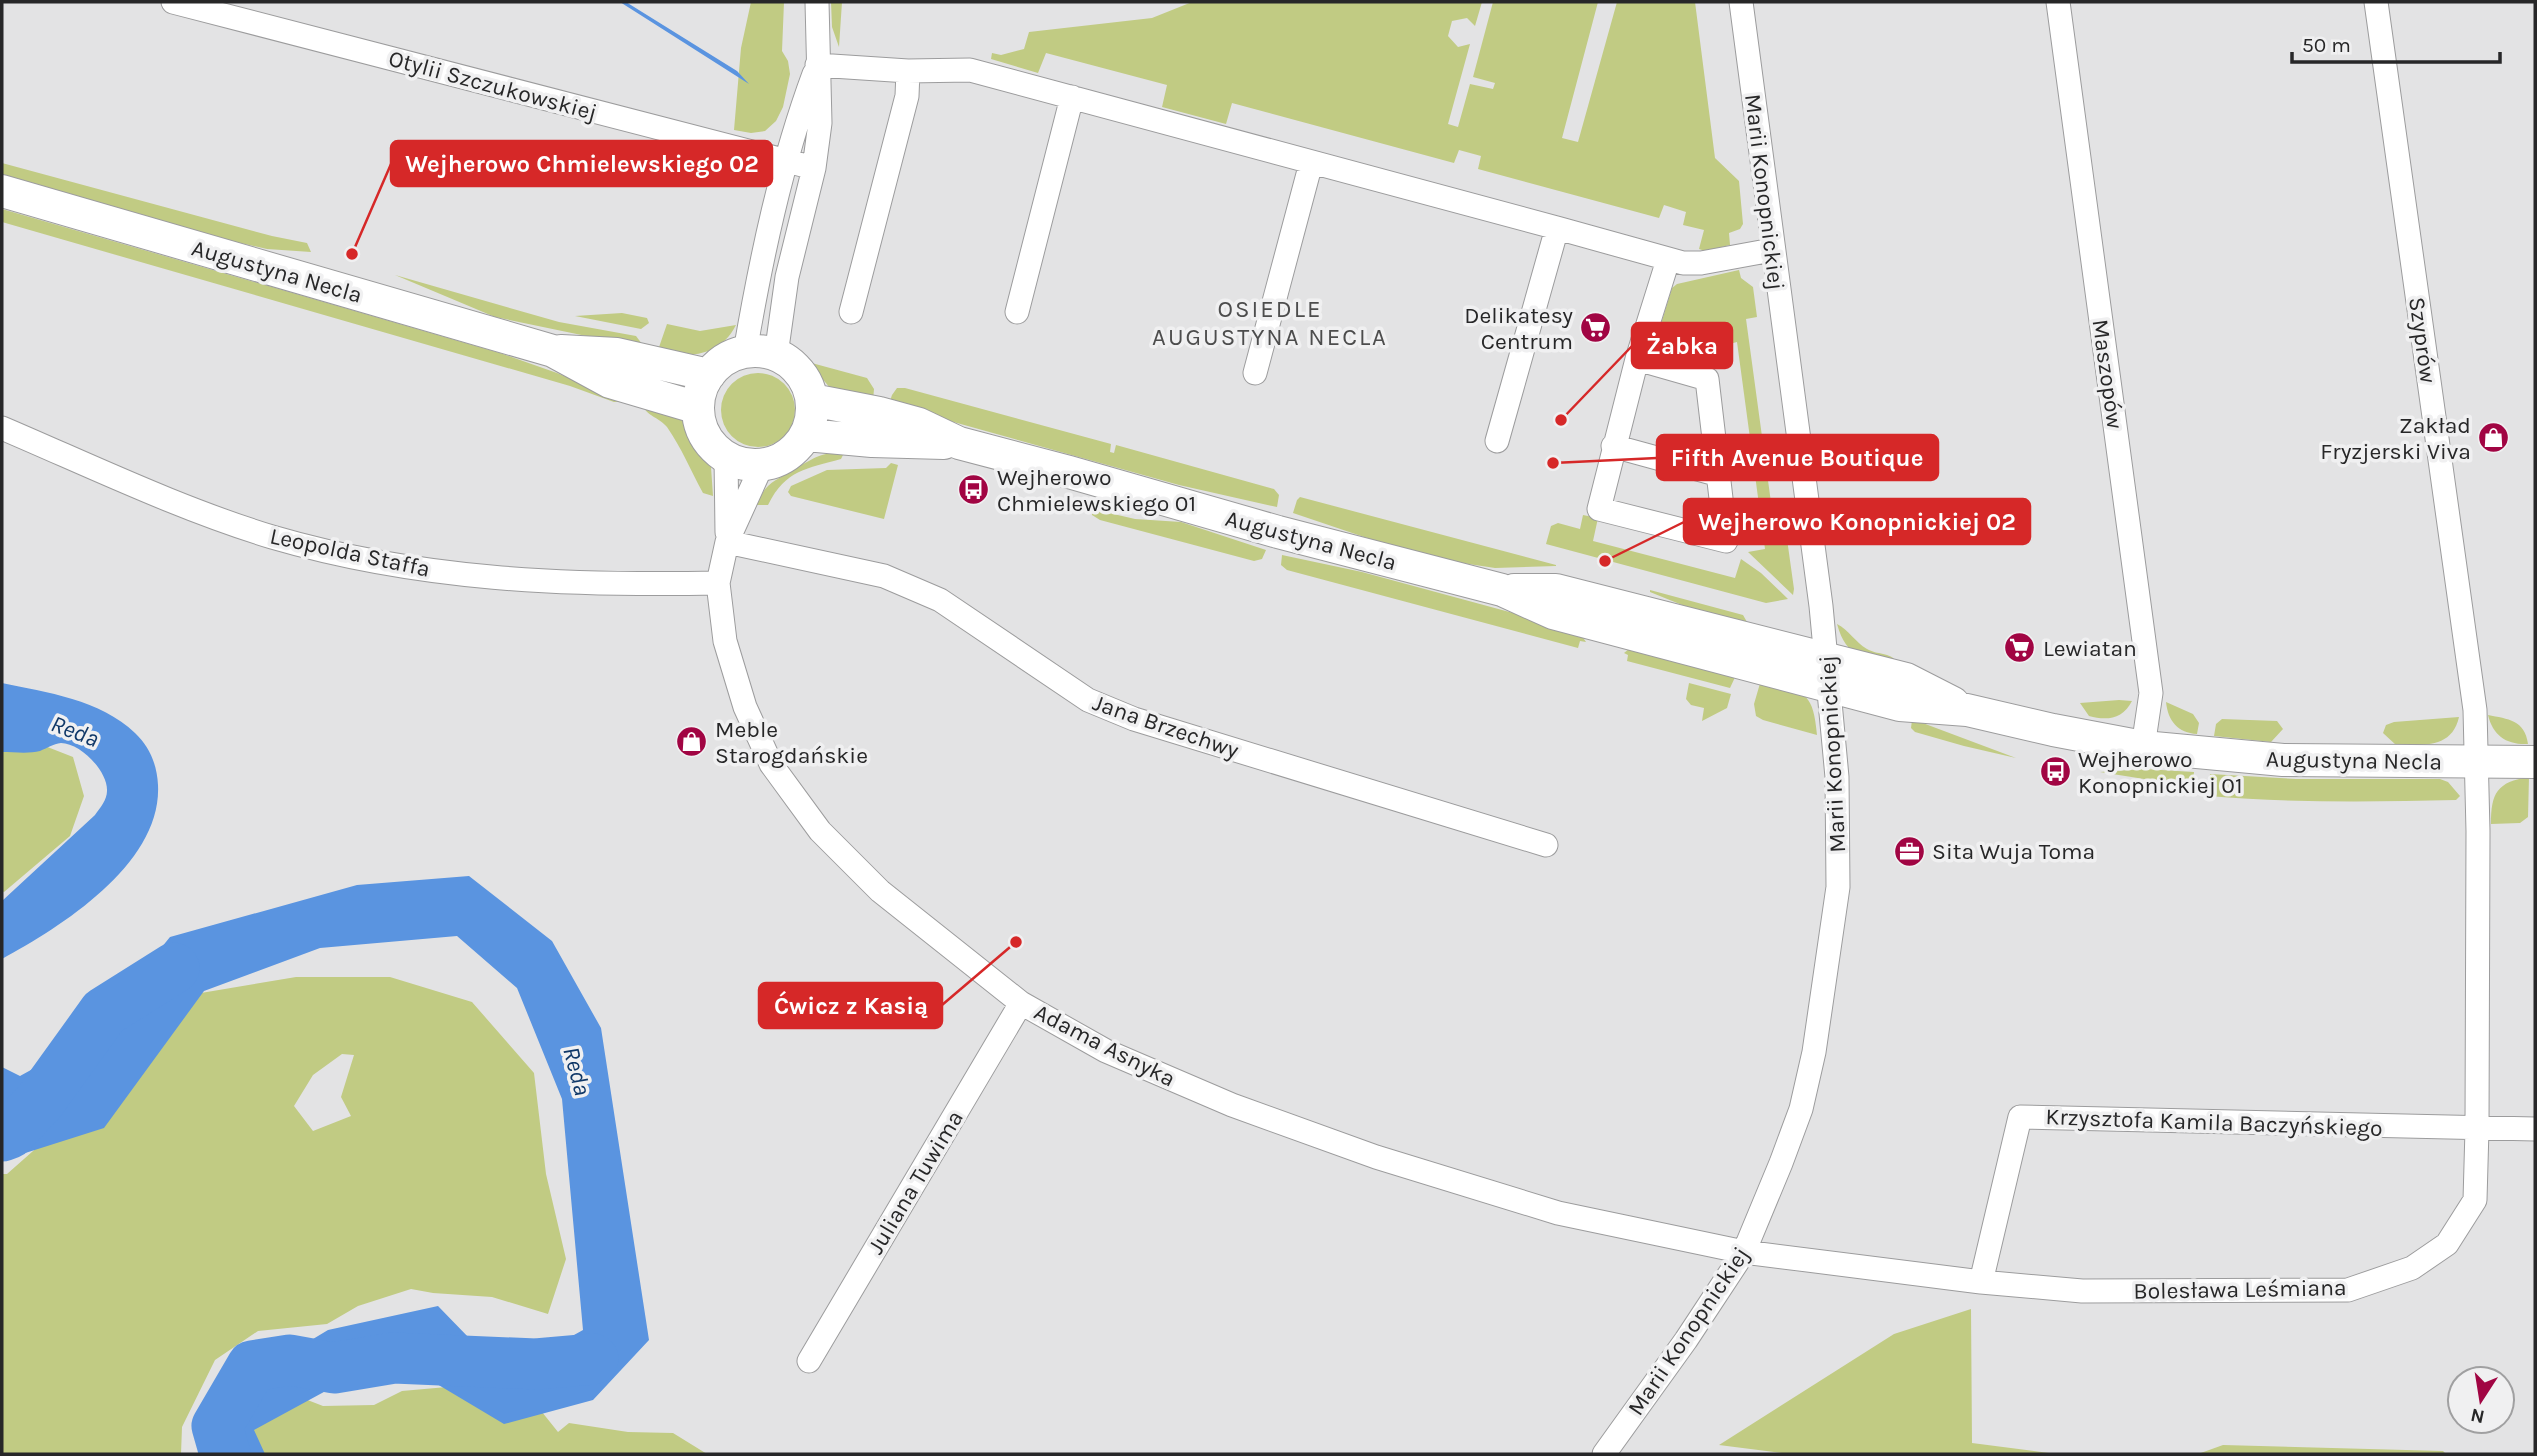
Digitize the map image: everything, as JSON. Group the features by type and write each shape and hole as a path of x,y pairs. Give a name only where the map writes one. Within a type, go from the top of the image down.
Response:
{"main road":[{"name":"Augustyna Necla","path":"2,191 553,351 610,382 698,408"},
{"name":"Augustyna Necla","path":"553,351 617,354 709,375"},
{"path":"761,351 776,355 793,365 806,381 812,400 812,418 806,435 795,449 779,460 762,465 743,464 726,457 711,444 702,427 698,408 701,391 709,375 731,356 761,351"},
{"name":"Augustyna Necla","path":"812,400 879,413 919,425 959,443 1278,532 1503,590 1556,590 1828,673 1906,679 1967,710 2053,730 2143,747 2283,760 2535,761"},
{"name":"Augustyna Necla","path":"806,435 959,443"}],"street":[{"name":"Otylii Szczukowskiej","path":"173,2 814,168"},
{"path":"776,355 786,277 814,168 820,123 817,2"},
{"name":"Marii Konopnickiej","path":"1604,1454 1686,1339 1744,1251 1781,1163 1801,1109 1814,1052 1824,994 1838,875 1837,790 1821,606 1741,2"},
{"name":"Maszopów","path":"2058,2 2151,693 2143,747"},
{"name":"Szyprów","path":"2376,2 2473,695 2475,762"},
{"path":"745,352 758,275 798,118 817,65"},
{"path":"817,65 908,71 970,71 1684,264 1772,250"},
{"path":"851,313 907,96 908,71"},
{"path":"1017,312 1072,97"},
{"path":"1255,373 1311,163"},
{"path":"1497,441 1557,228"},
{"path":"1637,359 1707,379 1726,541 1599,509 1637,359 1668,260"},
{"name":"Leopolda Staffa","path":"2,428 200,511 273,537 359,557 472,577 610,585 718,583"},
{"path":"1613,446 1719,475"},
{"name":"Adama Asnyka","path":"726,457 727,542"},
{"name":"Adama Asnyka","path":"762,465 727,542 718,583 724,641 745,707 771,764 820,831 880,891 1021,1003 1106,1051 1232,1105 1376,1157 1558,1213 1744,1251"},
{"name":"Jana Brzechwy","path":"727,542 884,576 929,595 1037,663 1088,700 1134,719 1546,845"},
{"name":"Bolesława Leśmiana","path":"1744,1251 1981,1282 2082,1291 2348,1290 2412,1268 2447,1244 2475,1199 2478,831 2475,762"},
{"name":"Juliana Tuwima","path":"809,1362 1021,1003"},
{"name":"Krzysztofa Kamila Baczyńskiego","path":"1981,1282 2020,1117 2535,1129"}],"green space":[{"path":"751,2 784,2 782,51 788,61 790,74 783,107 776,121 765,131 751,133 734,130 741,48"},
{"path":"831,2 842,2 839,47 832,27"},
{"path":"1192,2 1482,2 1475,26 1467,18 1452,21 1448,36 1458,47 1470,44 1448,124 1458,127 1470,84 1493,89 1495,83 1473,77 1493,2 1598,2 1562,138 1578,142 1617,2 1695,2 1715,158 1739,181 1743,224 1740,229 1729,233 1730,245 1705,251 1699,249 1704,230 1683,225 1686,212 1664,205 1659,218 1478,169 1481,156 1459,150 1454,163 1232,103 1226,124 1162,107 1167,85 1046,53 1038,73 991,59 992,53 1001,55 1024,49 1029,32 1152,18"},
{"path":"2,163 272,236 307,243 311,252 267,249 236,242 2,174"},
{"path":"2,209 500,353 625,401 614,402 570,386 2,222"},
{"path":"1739,270 1741,278 1753,287 1757,317 1746,319 1776,539 1787,539 1793,595 1748,552 1765,549 1737,342 1676,357 1662,352 1656,340 1672,288 1677,284"},
{"path":"395,275 559,322 636,336 642,344 620,343 495,317"},
{"path":"622,313 647,318 649,323 641,329 575,316"},
{"path":"667,324 700,331 736,325 721,344 712,349 692,355 680,355 657,353"},
{"path":"808,362 867,378 874,389 873,401 831,389"},
{"path":"758,373 772,376 784,384 792,396 795,410 792,424 784,436 772,444 758,447 744,444 732,436 724,424 721,410 724,396 732,384 744,376"},
{"path":"897,388 1111,444 1110,452 1114,453 1116,445 1274,489 1279,495 1277,507 1179,485 889,404"},
{"path":"643,405 679,414 686,421 711,467 713,496 703,493 667,427 647,412"},
{"path":"845,451 841,459 798,472 782,484 768,505 756,505 767,487 808,461 818,456"},
{"path":"891,463 898,465 884,519 791,496 788,492 791,486 827,470 886,468"},
{"path":"1300,497 1556,566 1495,568 1462,563 1373,540 1293,513"},
{"path":"1092,509 1135,519 1181,522 1266,550 1262,559 1254,561 1100,520 1092,515"},
{"path":"1583,515 1598,518 1593,541 1735,578 1741,559 1761,573 1788,599 1766,603 1546,544 1551,526 1558,523 1580,529"},
{"path":"1282,555 1362,572 1565,627 1580,633 1586,642 1580,641 1578,648 1287,570 1281,565"},
{"path":"1650,590 1743,615 1751,629 1724,622"},
{"path":"1837,624 1867,649 1891,657 1897,662 1858,654 1846,644"},
{"path":"1629,649 1737,673 1730,688 1627,661 1628,655 1624,653"},
{"path":"1761,680 1803,695 1812,708 1817,735 1756,716 1754,704"},
{"path":"1689,683 1731,694 1727,708 1702,721 1704,708 1691,705 1686,699"},
{"path":"2132,701 2124,712 2108,718 2089,716 2080,703"},
{"path":"2166,702 2193,714 2199,723 2197,734 2184,731 2175,725"},
{"path":"2488,715 2519,725 2528,744 2514,743 2502,738 2493,729"},
{"path":"2459,717 2450,735 2426,745 2396,745 2383,733 2386,725 2394,722"},
{"path":"2222,719 2277,721 2283,729 2271,742 2214,736 2216,724"},
{"path":"1912,720 2016,758 1915,732 1911,728"},
{"path":"2,736 27,739 73,757 84,796 70,836 4,892 2,891"},
{"path":"2145,769 2194,772 2193,782 2188,786 2100,772"},
{"path":"2210,774 2296,779 2440,779 2448,782 2460,796 2456,800 2363,801 2208,796"},
{"path":"2529,777 2528,817 2520,823 2491,824 2492,804 2498,791 2510,782"},
{"path":"296,977 390,977 472,1002 534,1073 546,1174 566,1259 548,1314 492,1297 411,1289 358,1306 327,1324 258,1331 215,1360 182,1427 181,1454 2,1454 2,1174 7,1174 67,1121 195,994","holes":["342,1054 354,1055 341,1097 351,1116 313,1131 294,1106 313,1075"]},
{"path":"1971,1309 1972,1443 2056,1454 1790,1454 1719,1445 1894,1334"},
{"path":"458,1386 538,1407 558,1432 569,1423 628,1432 673,1433 707,1454 248,1454 257,1409 292,1394 323,1406 374,1405 402,1391"},
{"path":"2223,1445 2443,1451 2446,1454 2198,1454"}],"water":[{"path":"620,2 626,2 737,71 749,84"},
{"path":"2,683 72,699 90,705 121,722 140,738 149,750 158,785 155,814 144,840 126,866 79,910 2,959 2,901 95,815 105,801 107,791 98,767 84,753 68,744 61,743 36,752 2,752"},
{"path":"469,876 552,941 601,1028 649,1340 593,1400 504,1424 390,1356 254,1430 265,1454 211,1454 220,1395 328,1330 438,1306 504,1374 583,1330 562,1099 517,988 457,936 320,948 204,991 104,1128 19,1155 2,1146 2,1067 20,1076 87,1039 170,937 357,885"}],"waterway":[{"name":"Reda","path":"2,1136 10,1133 40,1101 104,1012 174,968"},
{"name":"Reda","path":"225,1454 217,1426 252,1366 290,1360 334,1368 394,1358 536,1364 593,1359"}],"place":[{"name":"Wejherowo Chmielewskiego 02","path":"352,254"},
{"name":"Delikatesy Centrum","path":"1596,328"},
{"name":"Żabka","path":"1561,420"},
{"name":"Zakład Fryzjerski Viva","path":"2494,438"},
{"name":"Fifth Avenue Boutique","path":"1553,463"},
{"name":"Wejherowo Chmielewskiego 01","path":"974,490"},
{"name":"Wejherowo Konopnickiej 02","path":"1605,561"},
{"name":"Lewiatan","path":"2020,648"},
{"name":"Meble Starogdańskie","path":"692,742"},
{"name":"Wejherowo Konopnickiej 01","path":"2055,772"},
{"name":"Sita Wuja Toma","path":"1909,851"},
{"name":"Ćwicz z Kasią","path":"1016,942"}],"district":[{"name":"OSIEDLE AUGUSTYNA NECLA","path":"1270,323"}]}
